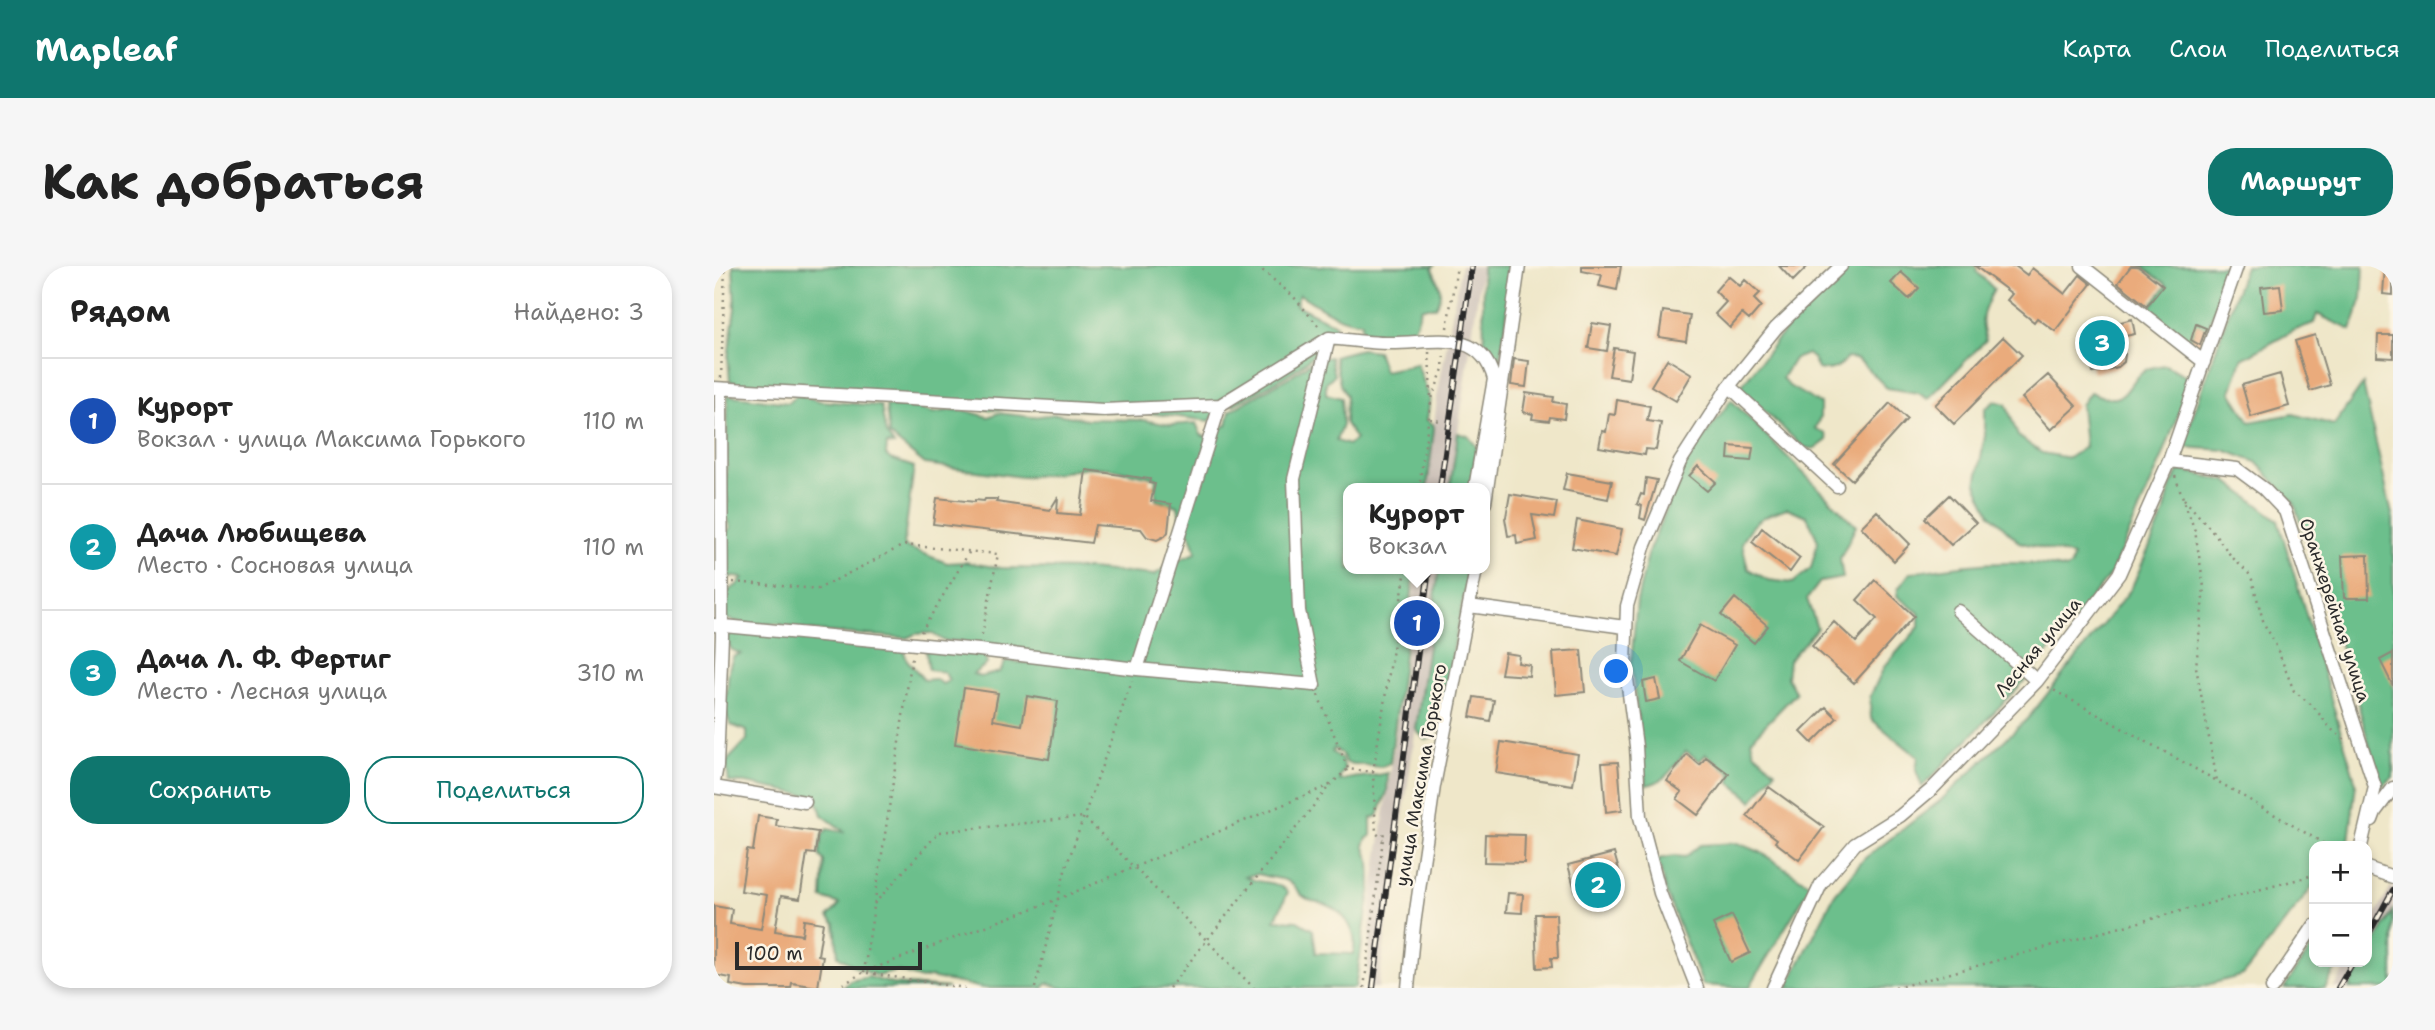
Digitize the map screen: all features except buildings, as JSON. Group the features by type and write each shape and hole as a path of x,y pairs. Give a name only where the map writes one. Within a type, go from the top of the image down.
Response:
{"street":[{"path":"1488,483 1519,266"},
{"path":"1697,988 1660,892 1640,817 1636,746 1625,664 1627,606 1644,547 1680,462 1729,386 1776,328 1841,266"},
{"path":"2082,266 2204,362"},
{"name":"Лесная улица","path":"1773,988 1821,884 1855,844 1900,816 1931,789 2037,681 2119,574 2169,461 2238,266"},
{"path":"718,625 1314,685 1298,611 1294,479 1329,338"},
{"path":"714,782 718,753 718,625 722,582 717,388 1104,410 1220,405 1329,338 1385,344 1445,341 1474,347 1490,364 1494,379 1476,483"},
{"path":"1729,386 1838,486"},
{"path":"1137,669 1220,405"},
{"name":"Оранжерейная улица","path":"2169,461 2237,469 2264,489 2285,511 2375,787 2363,841"},
{"name":"улица Максима Горького","path":"1408,988 1434,786 1474,574"},
{"path":"1469,606 1625,627"},
{"path":"1958,611 2037,681"},
{"path":"714,787 805,803"},
{"path":"2364,841 2375,812 2393,788"},
{"path":"2372,870 2393,877"},
{"path":"2272,988 2309,933"}],"path":[{"path":"717,388 725,266"},
{"path":"1257,266 1293,296 1329,338"},
{"path":"1431,401 1443,369 1457,266"},
{"path":"1420,483 1430,419 1429,340"},
{"path":"1430,419 1440,421"},
{"path":"2169,461 2196,531 2204,587 2196,667 2217,781"},
{"path":"2183,498 2251,576 2264,624 2294,691 2314,706 2331,729 2364,755"},
{"path":"722,582 818,589 904,545 998,554 979,650"},
{"path":"863,972 914,644 970,551"},
{"path":"1383,839 1376,832 1373,772 1405,574"},
{"path":"1035,988 1066,867 1137,669"},
{"path":"2037,681 2319,841"},
{"path":"1314,685 1348,769"},
{"path":"1169,988 1330,785 1348,769 1373,772"},
{"path":"837,988 863,972 1058,899 1330,785"},
{"path":"874,904 939,832 1084,817"},
{"path":"1084,817 1254,988"},
{"path":"1364,988 1384,831"},
{"path":"1895,988 2309,876"},
{"path":"863,972 965,988"}],"shaded area":[{"path":"1461,266 1482,266 1451,483 1428,483 1437,398"},
{"path":"1416,574 1438,574 1378,988 1367,988 1371,903"},
{"path":"2393,884 2393,911 2372,948 2372,921"},
{"path":"2346,967 2361,967 2349,988 2334,988"}],"green space":[{"path":"733,266 1434,266 1432,268 1440,296 1435,307 1422,307 1412,334 1400,336 1361,330 1362,322 1337,316 1299,294 1296,305 1336,325 1327,339 1304,363 1277,381 1233,405 1225,397 1210,421 1148,413 1022,408 987,410 959,402 757,391 730,381 728,358 735,308"},
{"path":"1482,266 1514,266 1501,356 1492,360 1484,341"},
{"path":"1850,266 1978,266 1976,271 1994,289 1982,319 1986,340 1928,399 1918,393 1887,388 1858,359 1847,358 1838,367 1827,370 1818,369 1813,358 1807,354 1794,359 1782,378 1789,386 1820,404 1820,417 1815,429 1825,433 1827,440 1815,449 1803,447 1740,388 1785,330"},
{"path":"2141,266 2230,266 2208,328 2196,325 2190,342 2148,310 2167,285"},
{"path":"2245,266 2364,266 2362,298 2351,330 2317,314 2314,323 2293,331 2242,359 2231,392 2250,422 2293,414 2334,425 2363,384 2393,519 2393,777 2383,786 2294,503 2256,462 2224,450 2182,447"},
{"path":"1361,349 1377,351 1384,371 1417,364 1430,399 1427,420 1434,428 1428,483 1343,483 1343,574 1414,574 1390,763 1381,767 1347,763 1334,748 1332,752 1342,760 1345,769 1340,781 1388,773 1387,792 1378,816 1371,818 1371,836 1364,845 1370,861 1371,886 1355,988 1062,988 1048,983 1043,988 983,988 930,977 921,979 897,971 878,976 857,968 838,956 835,924 828,917 840,904 822,898 824,861 819,855 822,835 827,829 845,832 822,815 816,797 729,782 726,762 747,740 747,731 731,725 726,712 730,668 734,656 741,654 732,650 723,636 731,629 902,646 907,660 924,680 935,679 943,684 949,680 944,672 929,670 925,646 985,655 987,664 973,674 980,677 1000,672 1006,661 1052,661 975,648 960,641 944,641 931,633 915,634 907,638 803,630 778,624 748,624 726,619 726,592 743,578 726,576 724,534 731,528 725,510 728,502 728,395 788,403 797,395 820,401 881,406 886,434 894,445 887,444 886,455 890,459 914,467 904,542 906,547 947,563 965,562 1000,568 1088,569 1154,575 1176,561 1196,553 1178,506 1156,500 1156,478 1108,468 1087,467 1022,477 925,464 889,435 886,406 918,408 933,413 967,411 988,417 998,413 1032,417 1056,414 1086,419 1143,420 1171,425 1196,423 1201,435 1216,441 1219,429 1227,425 1230,411 1315,359 1330,357 1334,375 1326,383 1326,394 1341,398 1342,425 1336,441 1348,445 1356,439 1345,424 1346,396 1340,384 1334,356","holes":["1259,874 1279,878 1293,885 1304,897 1340,913 1352,932 1353,954 1316,953 1313,930 1297,921 1275,920 1288,892 1272,883 1245,876"]},
{"path":"2165,365 2191,378 2162,458 2112,572 2030,675 1922,787 1916,770 1918,757 1871,719 1870,697 1884,667 1919,627 1919,613 1897,596 1898,589 1910,573 2008,563 2066,569 2071,566 2073,556 2019,542 1990,514 1976,484 1985,436 1985,409 1995,401 2006,404 2018,436 2042,453 2069,458 2085,447 2081,405 2090,392 2103,397 2119,397 2147,369"},
{"path":"1731,400 1856,526 1840,559 1843,578 1820,582 1807,599 1817,628 1789,660 1787,678 1796,693 1751,740 1754,752 1775,771 1753,801 1730,782 1731,773 1706,754 1700,761 1686,751 1664,777 1646,785 1631,663 1637,601 1649,550 1687,461","holes":["1787,508 1807,516 1818,541 1811,568 1793,583 1768,580 1748,569 1742,543 1755,524"]},
{"path":"1458,433 1468,436 1477,447 1472,483 1451,483"},
{"path":"2180,470 2227,481 2278,520 2356,783 2349,841 2309,841 2309,891 2243,975 2196,988 1787,988 1835,894 1865,858 1941,800 2028,718 2131,589 2164,514 2171,485"},
{"path":"1438,574 1468,574 1437,734 1425,740 1416,729"},
{"path":"1738,843 1760,852 1811,885 1749,988 1703,985 1666,893 1658,859 1685,857 1700,845"},
{"path":"2393,911 2393,988 2349,988 2361,967 2372,967 2372,948"},
{"path":"2309,951 2309,967 2336,967 2325,988 2284,988"},
{"path":"869,977 892,984 948,988 843,988 850,981"}],"railway":[{"path":"1441,483 1472,266"},
{"path":"1373,988 1428,574"},
{"path":"2372,928 2393,890"},
{"path":"2338,988 2350,967"}],"place":[{"name":"Дача Л. Ф. Фертиг","path":"2102,343"},
{"name":"Курорт","path":"1417,623"},
{"name":"Дача Любищева","path":"1598,885"}]}
